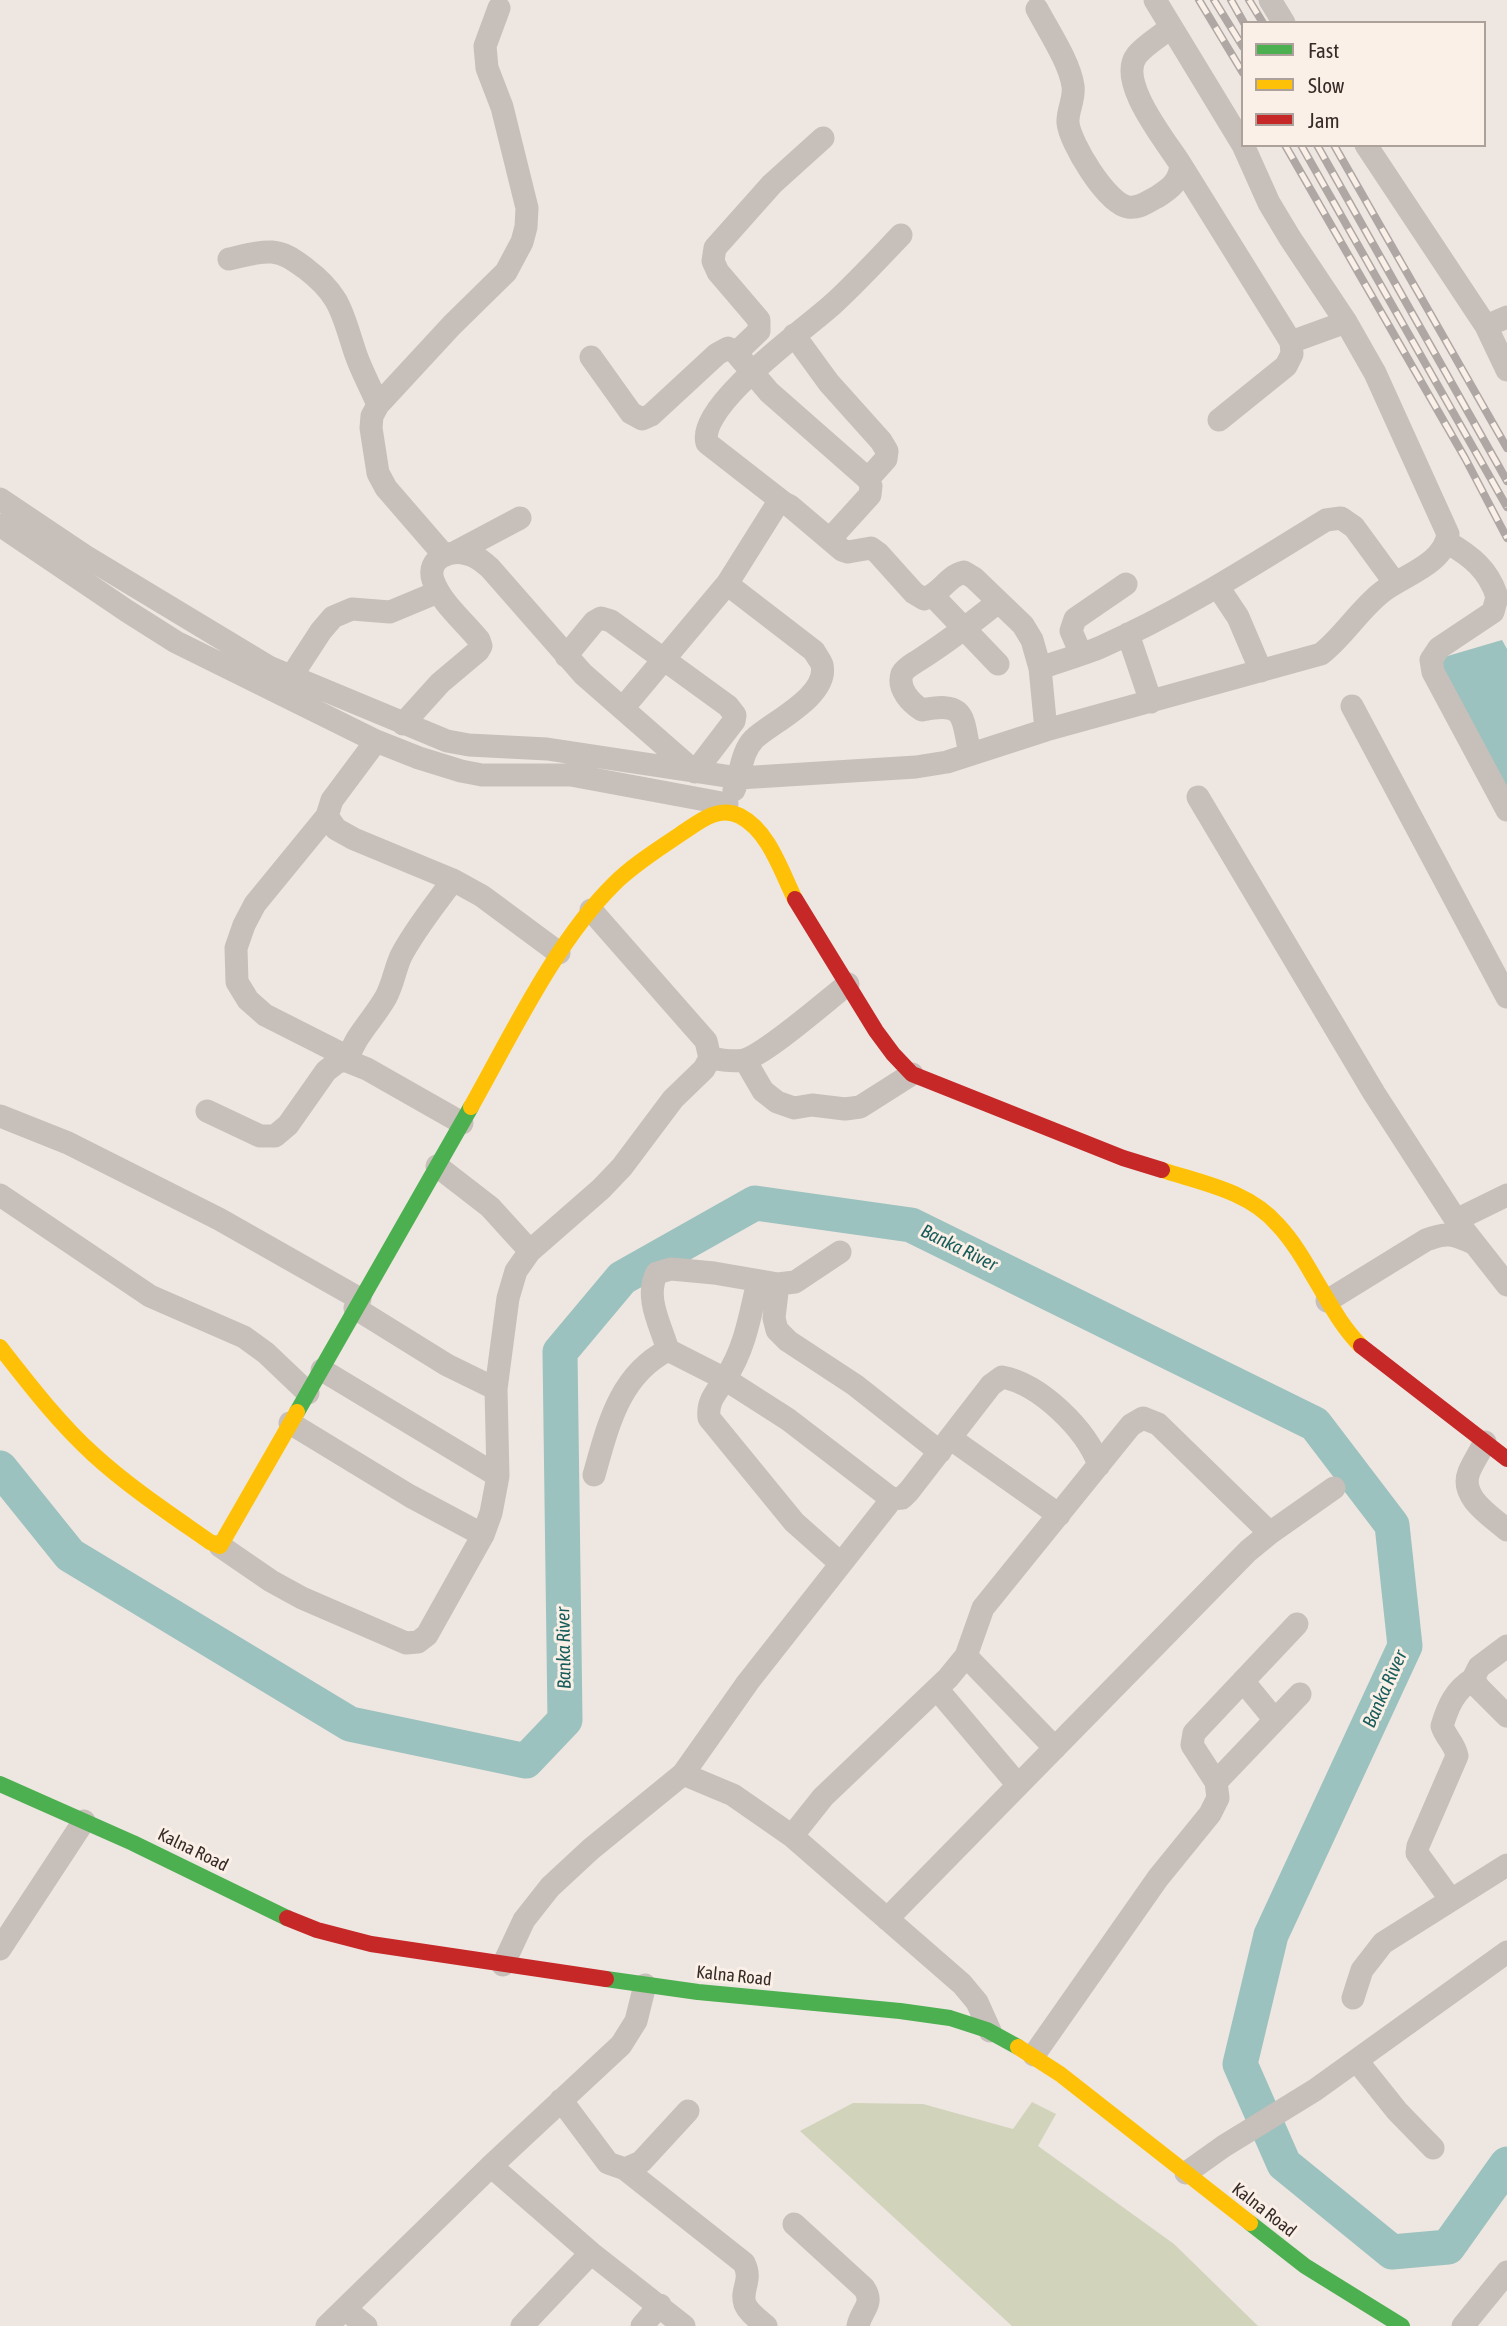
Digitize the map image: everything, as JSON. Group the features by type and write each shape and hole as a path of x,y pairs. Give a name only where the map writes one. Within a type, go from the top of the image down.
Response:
{"street":[{"path":"1154,0 1241,142"},
{"path":"1270,0 1283,21"},
{"path":"499,8 485,46 487,68 502,107 527,208 523,242 506,272 452,325 378,405 372,416 371,428 378,472 386,488 450,554 478,558 490,568 583,674 695,772"},
{"path":"1037,9 1073,85 1073,100 1068,119 1070,133 1112,200 1125,207 1137,208 1170,189 1180,176 1181,165"},
{"path":"1171,27 1136,56 1131,73 1134,89 1291,342 1292,354 1286,366 1219,420"},
{"path":"736,353 759,331 759,320 718,272 713,261 715,248 772,184 823,138"},
{"path":"0,499 85,556 269,667 447,741 469,745 547,749 739,778 916,767 947,762 1046,730 1321,654 1339,639 1379,595 1437,557 1447,542 1448,534 1380,385 1346,322 1269,203 1244,147"},
{"path":"1367,147 1486,326 1507,370"},
{"path":"901,235 830,307 752,371 709,422 705,434 707,443 848,552 871,548 878,553 914,593 924,599 933,596 954,574 964,572 974,578 1023,625 1032,639 1040,668 1046,730"},
{"path":"229,259 258,252 273,252 289,256 320,280 335,296 356,357 378,405"},
{"path":"1486,326 1507,317"},
{"path":"1291,342 1346,322"},
{"path":"794,335 829,383 881,441 887,452 886,459 868,479"},
{"path":"591,357 631,413 642,419 651,415 717,354 728,348 736,353 769,391 868,479 871,486 870,495 830,539"},
{"path":"623,708 727,584 776,506 784,503"},
{"path":"1040,668 1128,634 1218,587 1326,520 1341,518 1353,527 1395,583"},
{"path":"403,724 440,683 481,646 479,640 438,592 431,575 433,564 520,519"},
{"path":"0,525 176,642 376,741 461,771 482,775 571,775 725,808 740,816 758,831 798,906 896,1060 912,1074 1123,1158 1234,1193 1258,1207 1277,1223 1295,1246 1347,1332 1371,1355 1507,1459"},
{"path":"1447,542 1470,555 1479,564 1497,597 1493,612 1439,648 1431,660 1433,672 1507,810"},
{"path":"220,1546 559,953 592,910 635,866 704,818 725,808 752,740 810,697 820,683 822,666 814,651 727,584"},
{"path":"1081,654 1071,631 1075,619 1126,584"},
{"path":"1218,587 1238,617 1261,671"},
{"path":"291,677 333,617 352,609 390,612 438,592"},
{"path":"933,596 998,664"},
{"path":"971,754 962,718 955,709 944,706 922,710 906,696 902,674 998,602"},
{"path":"565,656 594,622 601,618 611,621 728,706 734,715 732,725 695,772"},
{"path":"1128,634 1151,702"},
{"path":"1352,706 1507,997"},
{"path":"376,741 332,800 327,816 255,904 236,948 237,982 248,1000 265,1015 368,1069 462,1123"},
{"path":"1198,797 1374,1093 1456,1220 1507,1285"},
{"path":"327,816 336,829 354,839 453,880 482,896 559,953"},
{"path":"347,1059 362,1029 390,991 399,960 410,940 453,880"},
{"path":"0,1347 92,1454 211,1542 302,1598 407,1643 418,1642 427,1635 483,1535 491,1513 498,1476 496,1389 508,1298 516,1271 530,1251 622,1167 673,1099 704,1069 710,1058 706,1041 592,910"},
{"path":"710,1058 745,1060 763,1050 848,984"},
{"path":"207,1111 260,1136 275,1136 288,1125 326,1071 339,1061 347,1059"},
{"path":"745,1060 763,1091 777,1102 794,1108 812,1105 845,1110 860,1107 912,1074"},
{"path":"0,1116 68,1143 208,1213 358,1303 447,1365 496,1389"},
{"path":"437,1166 489,1207 530,1251"},
{"path":"0,1195 150,1296 244,1337 266,1353 308,1393"},
{"path":"1456,1220 1507,1195"},
{"path":"1327,1301 1426,1240 1443,1234 1457,1236 1473,1243"},
{"path":"840,1252 795,1282 768,1283 671,1269 657,1273 651,1293 668,1350 725,1379 789,1420 892,1499 902,1498 909,1491 991,1385 1002,1377 1015,1379 1054,1405 1093,1448 1100,1465"},
{"path":"768,1283 739,1355 713,1394 708,1407 709,1418 794,1522 840,1563"},
{"path":"768,1283 777,1330 782,1336 945,1445 1059,1515"},
{"path":"594,1475 608,1425 621,1395 650,1360 668,1350"},
{"path":"321,1370 498,1476"},
{"path":"792,1836 823,1797 937,1689 966,1656 983,1608 1131,1425 1143,1418 1158,1424 1270,1533"},
{"path":"290,1423 411,1496 483,1535"},
{"path":"1485,1442 1468,1474 1466,1486 1472,1498 1507,1530"},
{"path":"887,1919 1248,1551 1334,1488"},
{"path":"503,1965 524,1920 550,1887 591,1849 682,1774 748,1682 892,1499"},
{"path":"1034,2055 1157,1878 1210,1814 1218,1798 1216,1782 1192,1745 1194,1733 1297,1624"},
{"path":"1451,1900 1417,1853 1457,1756 1456,1747 1445,1736 1442,1726 1453,1698 1462,1686 1473,1679 1479,1667 1507,1646"},
{"path":"966,1656 1055,1748"},
{"path":"1473,1679 1507,1716"},
{"path":"1243,1681 1275,1720"},
{"path":"937,1689 1018,1785"},
{"path":"1216,1782 1300,1694"},
{"path":"682,1774 733,1795 792,1836 962,1984 977,2002 990,2032"},
{"name":"Kalna Road","path":"0,1784 317,1930 371,1944 698,1992 950,2018 990,2032 1034,2055 1305,2266 1364,2305 1402,2326"},
{"path":"0,1949 84,1821"},
{"path":"1353,1998 1362,1970 1383,1943 1507,1866"},
{"path":"1186,2173 1224,2146 1315,2090 1507,1952"},
{"path":"327,2326 491,2166 621,2045 636,2021 645,1985"},
{"path":"1357,2060 1397,2112 1433,2148"},
{"path":"561,2100 608,2163 625,2169 744,2263 748,2279 744,2294 745,2303 766,2326"},
{"path":"625,2169 641,2162 688,2110"},
{"path":"491,2166 591,2253 684,2326"},
{"path":"794,2224 864,2288 869,2296 869,2305 858,2321 858,2326"},
{"path":"522,2326 591,2253"},
{"path":"1464,2326 1507,2272"},
{"path":"642,2326 660,2305"},
{"path":"345,2309 366,2326"}],"green space":[{"path":"1032,2102 1056,2114 1038,2146 1174,2244 1258,2326 1012,2326 800,2131 853,2103 923,2104 1013,2129"}],"water":[{"path":"1502,640 1507,649 1507,787 1434,660"}],"waterway":[{"name":"Banka River","path":"0,1468 70,1555 350,1724 526,1761 565,1720 560,1352 622,1278 755,1203 911,1225 1315,1424 1392,1525 1405,1646 1271,1935 1240,2064 1284,2164 1392,2252 1448,2247 1507,2164"}],"railway":[{"path":"1199,0 1241,70"},
{"path":"1214,0 1241,44"},
{"path":"1231,0 1243,21"},
{"path":"1249,0 1262,21"},
{"path":"1286,147 1465,458 1507,538"},
{"path":"1302,147 1507,507"},
{"path":"1318,147 1507,481"},
{"path":"1335,147 1507,448"}],"traffic: fast":[{"path":"297,1412 471,1107"},
{"path":"0,1784 133,1843 287,1918"},
{"path":"606,1979 698,1992 950,2018 987,2030 1018,2047"},
{"path":"1250,2223 1305,2266 1402,2326"}],"traffic: slow":[{"path":"471,1107 536,990 593,907 630,870 695,824 724,812 740,816 750,823 766,841 795,899"},
{"path":"1162,1170 1239,1196 1266,1213 1293,1244 1341,1322 1361,1346"},
{"path":"0,1347 56,1416 93,1454 150,1500 210,1542 220,1546 297,1412"},
{"path":"1018,2047 1060,2074 1250,2223"}],"traffic: jam":[{"path":"795,899 876,1031 912,1074 1123,1158 1162,1170"},
{"path":"1361,1346 1507,1459"},
{"path":"287,1918 317,1930 371,1944 606,1979"}]}
